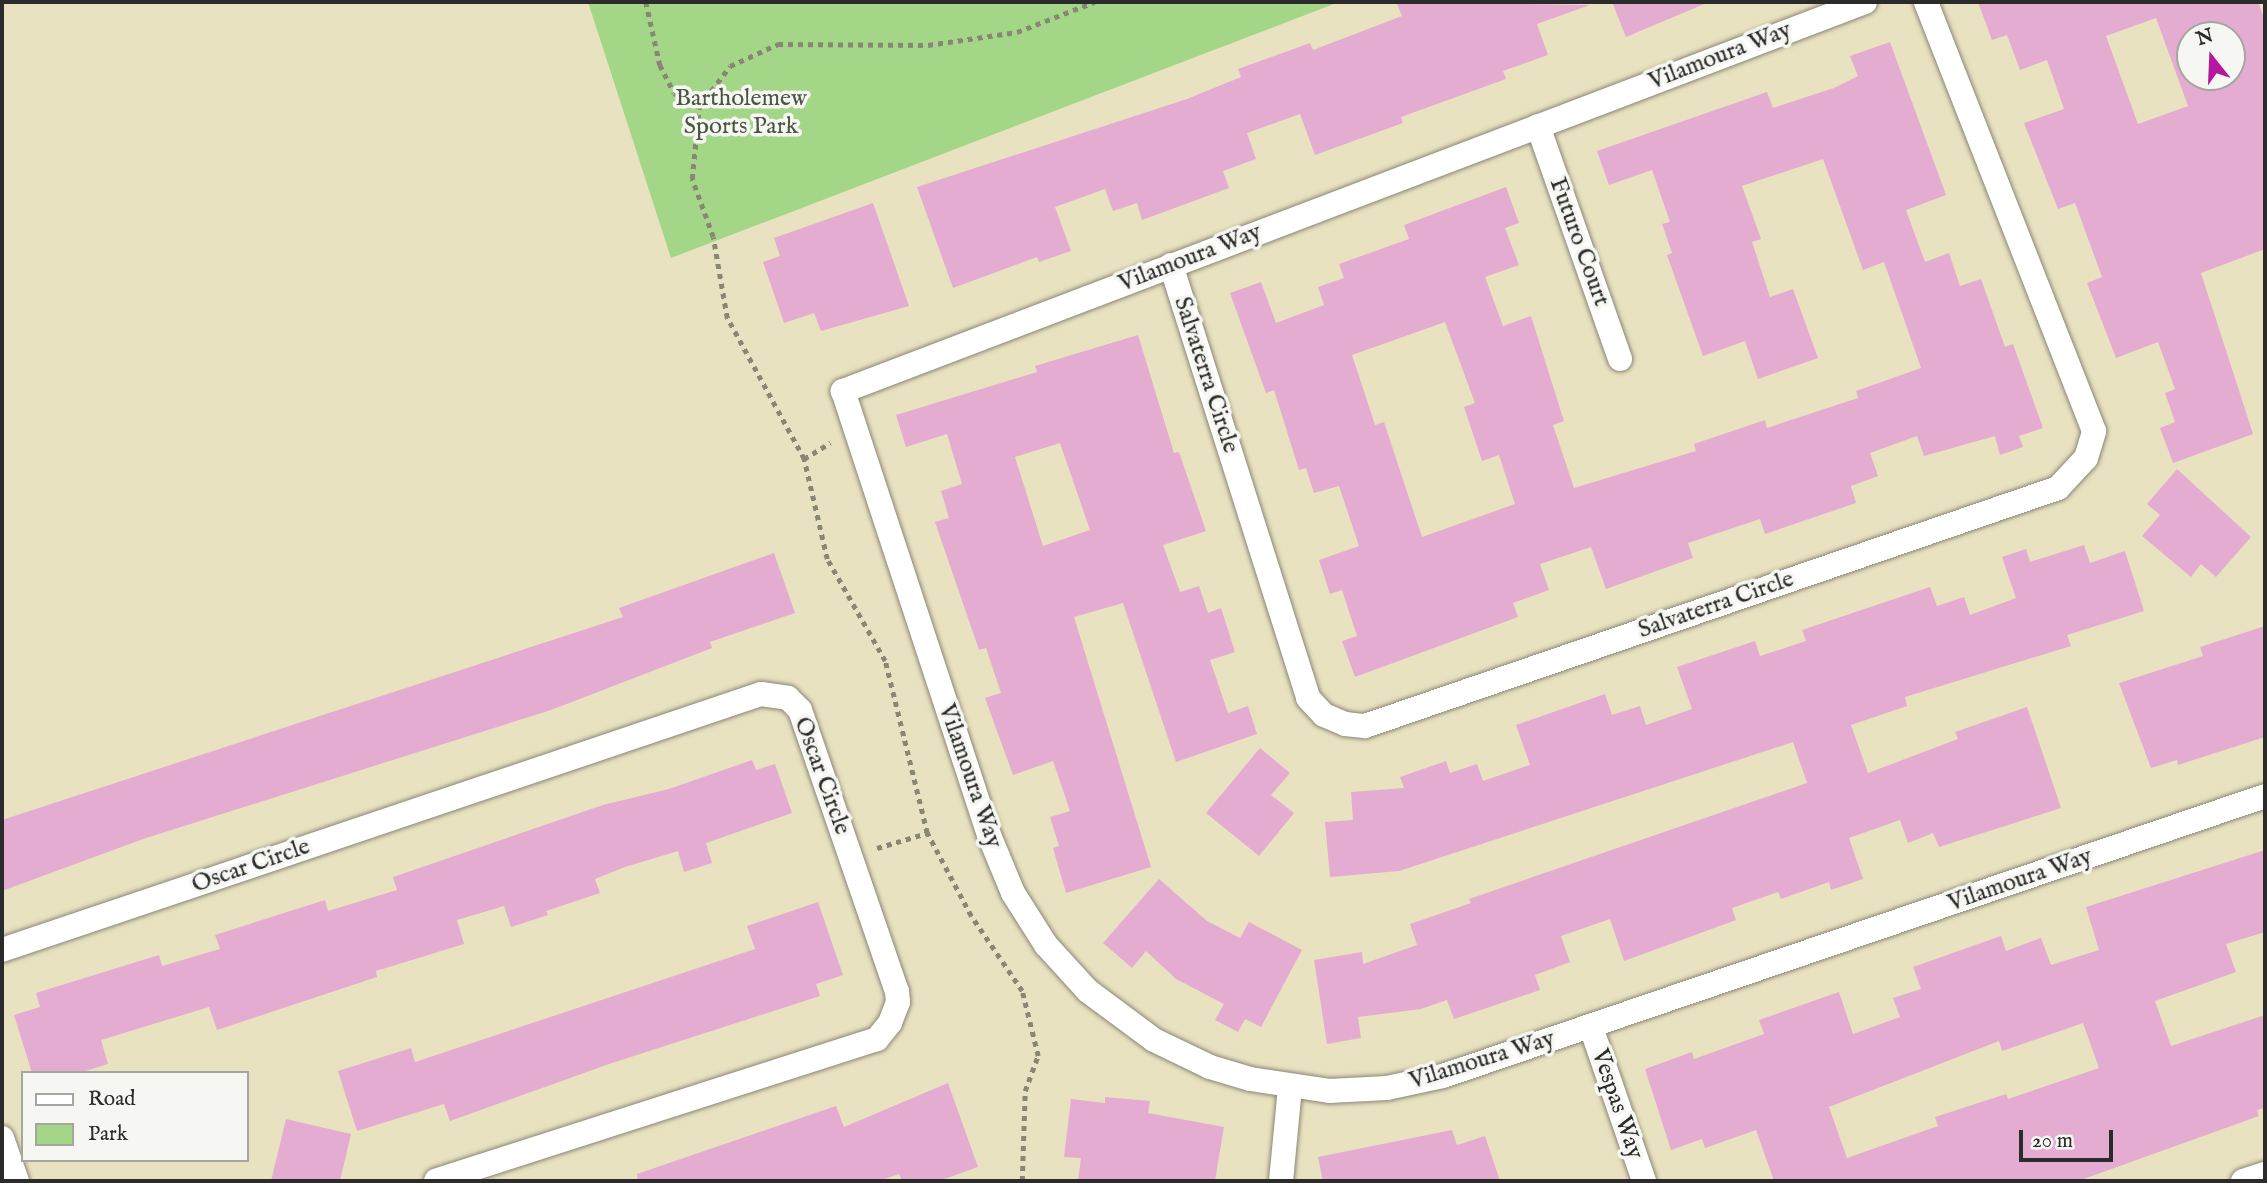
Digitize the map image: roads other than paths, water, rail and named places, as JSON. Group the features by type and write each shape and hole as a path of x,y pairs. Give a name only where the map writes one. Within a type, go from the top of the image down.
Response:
{"street":[{"name":"Vilamoura Way","path":"1865,2 844,391 989,835 1013,892 1046,945 1088,991 1154,1040 1210,1067 1290,1087 1387,1088 1443,1076 1591,1027 2265,796"},
{"name":"Salvaterra Circle","path":"1171,265 1308,698 1324,715 1345,724 1365,726 2045,492 2074,475 2086,458 2094,431 1926,2"},
{"name":"Futuro Court","path":"1538,125 1620,359"},
{"name":"Oscar Circle","path":"2,950 761,694 788,698 800,710 897,991 898,1002 890,1023 877,1038 436,1181"},
{"name":"Vespas Way","path":"1591,1027 1644,1181"},
{"path":"1281,1181 1290,1087"},
{"path":"2,1138 16,1181"},
{"path":"2243,1181 2265,1174"}],"park label":[{"name":"Bartholemew Sports Park","path":"741,113"}]}
